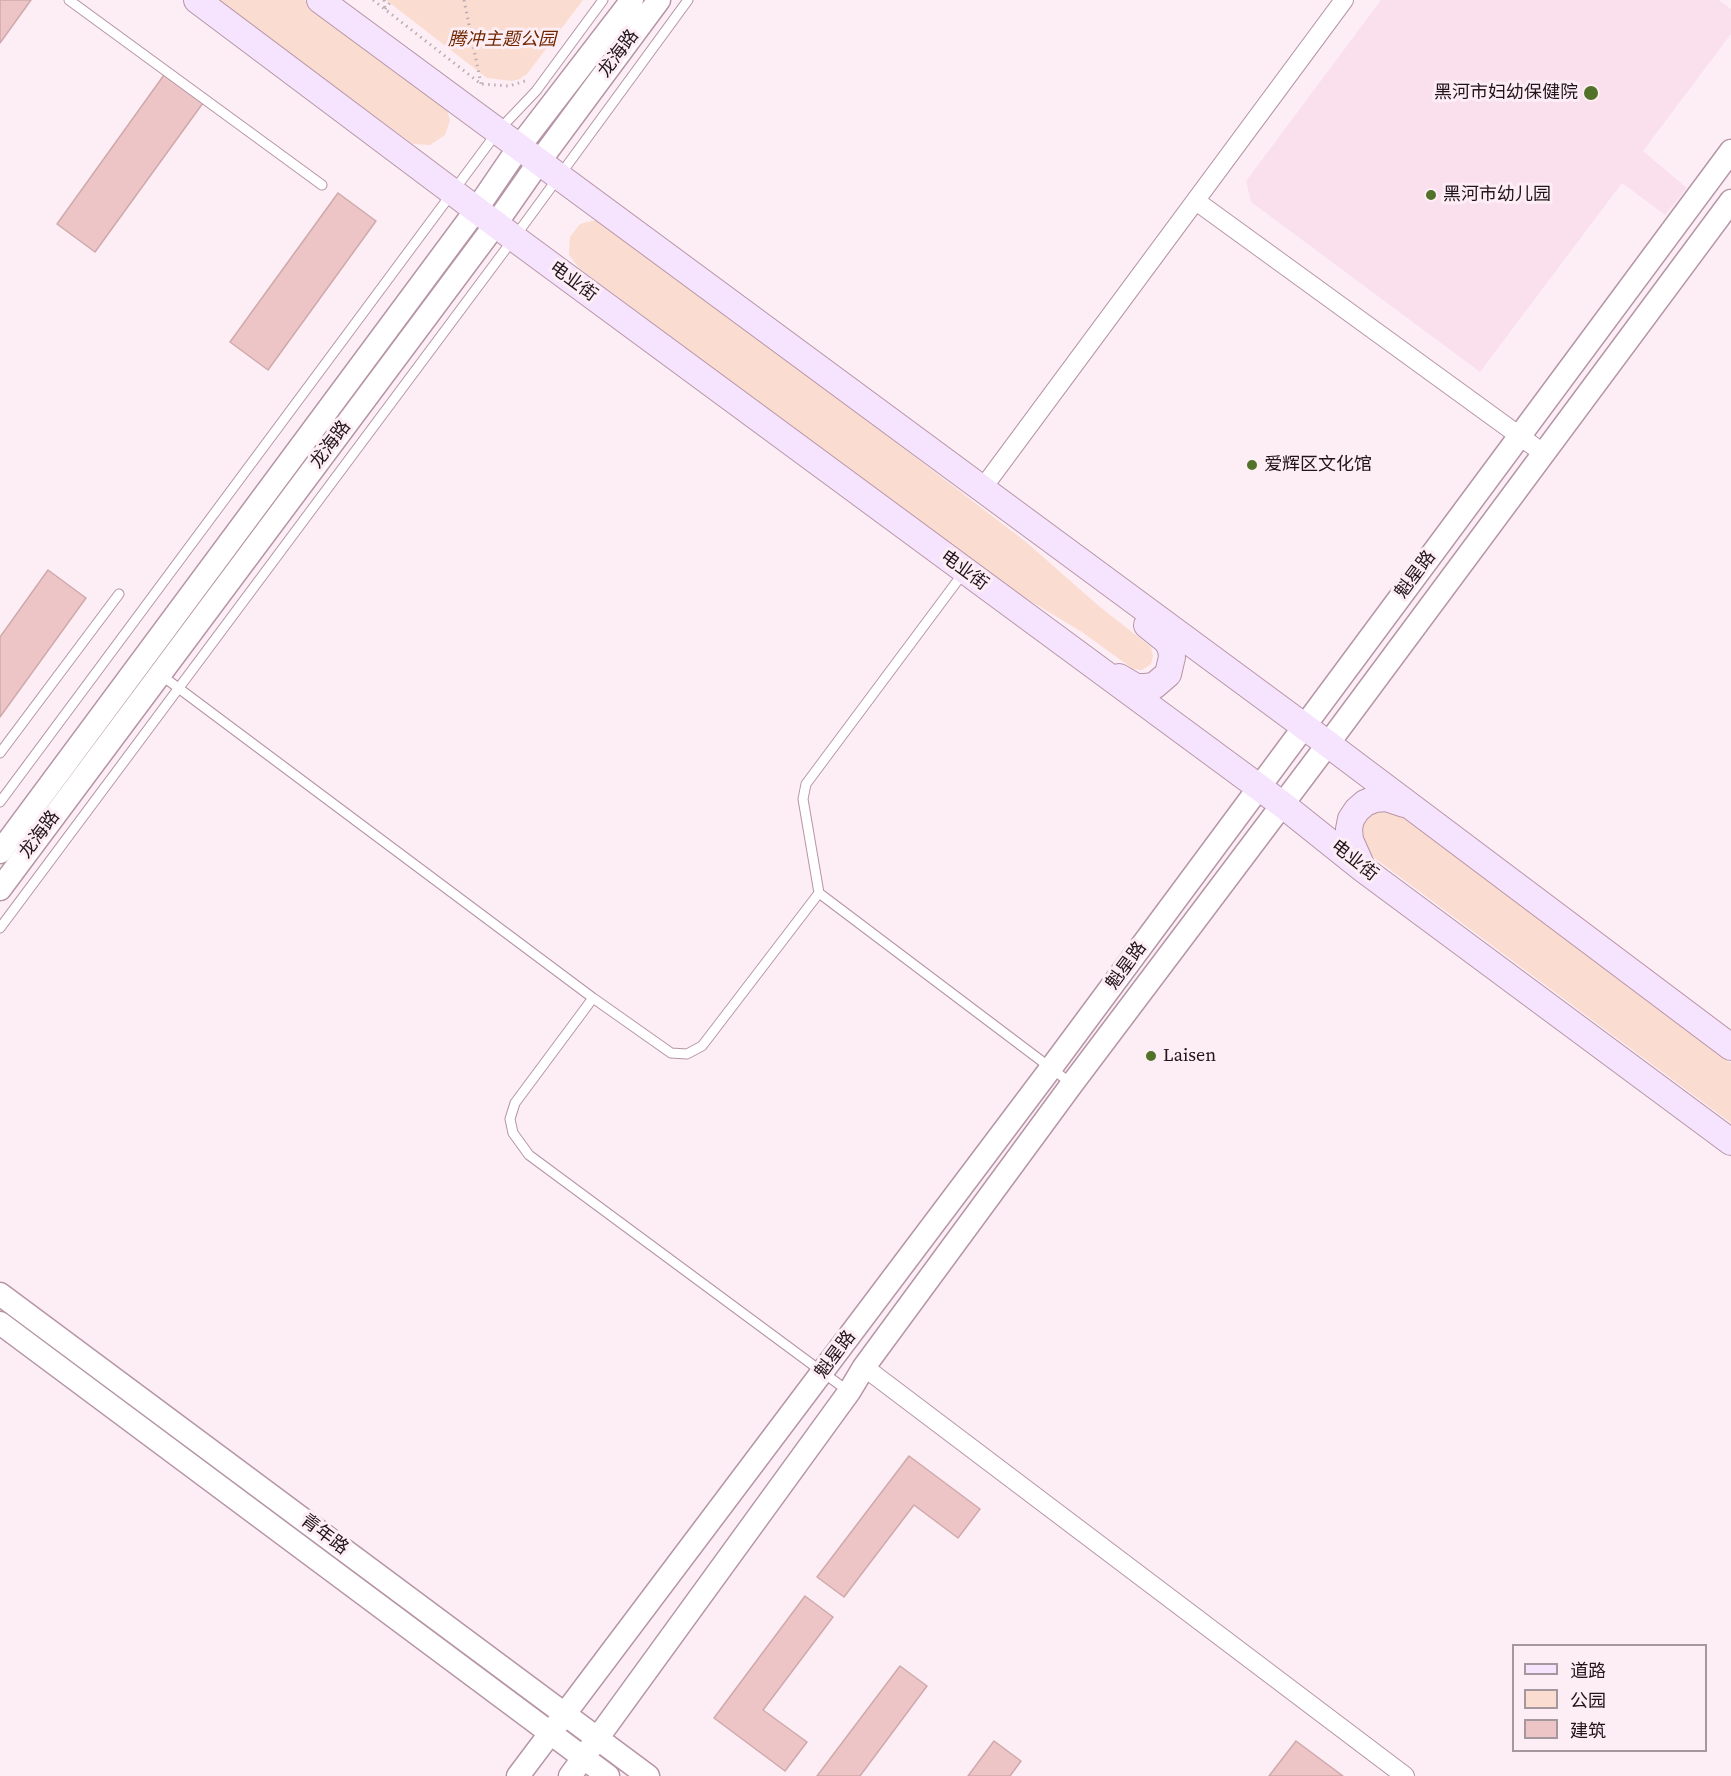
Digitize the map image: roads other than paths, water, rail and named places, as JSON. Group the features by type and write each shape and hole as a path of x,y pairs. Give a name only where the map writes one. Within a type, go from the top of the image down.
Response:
{"main road":[{"name":"电业街","path":"197,0 453,193 1259,787 1363,869 1731,1142"},
{"path":"321,0 1304,726 1731,1047"},
{"path":"1031,620 1076,645 1136,687 1154,686 1168,674 1172,657 1167,641 1107,594 1073,555"},
{"path":"1363,869 1350,840 1351,819 1357,810 1365,803 1386,798 1415,809"}],"street":[{"name":"龙海路","path":"495,224 519,147 632,0"},
{"name":"龙海路","path":"0,852 151,668 495,224 549,169 659,0"},
{"path":"982,489 1344,0"},
{"name":"魁星路","path":"518,1776 1051,1068 1731,151"},
{"path":"1196,201 1543,453"},
{"name":"魁星路","path":"570,1776 849,1392 864,1367 1072,1084 1283,805 1731,201"},
{"name":"龙海路","path":"0,889 151,668"},
{"name":"青年路","path":"0,1294 648,1776"},
{"name":"青年路","path":"0,1323 608,1776"},
{"path":"864,1367 1405,1776"}],"lane":[{"path":"69,0 322,185"},
{"path":"0,802 498,131 536,91 603,0"},
{"path":"549,169 688,0"},
{"path":"0,928 178,688 495,224"},
{"path":"965,571 806,784 803,800 819,893 1072,1084"},
{"path":"0,753 119,594"},
{"path":"151,668 593,998 671,1053 687,1054 702,1046 819,893"},
{"path":"593,998 515,1103 510,1119 513,1133 529,1155 849,1392"}],"place":[{"name":"黑河市妇幼保健院","path":"1591,93"},
{"name":"黑河市幼儿园","path":"1431,195"},
{"name":"爱辉区文化馆","path":"1252,465"},
{"name":"Laisen","path":"1151,1056"}],"park label":[{"name":"腾冲主题公园","path":"502,40"}]}
